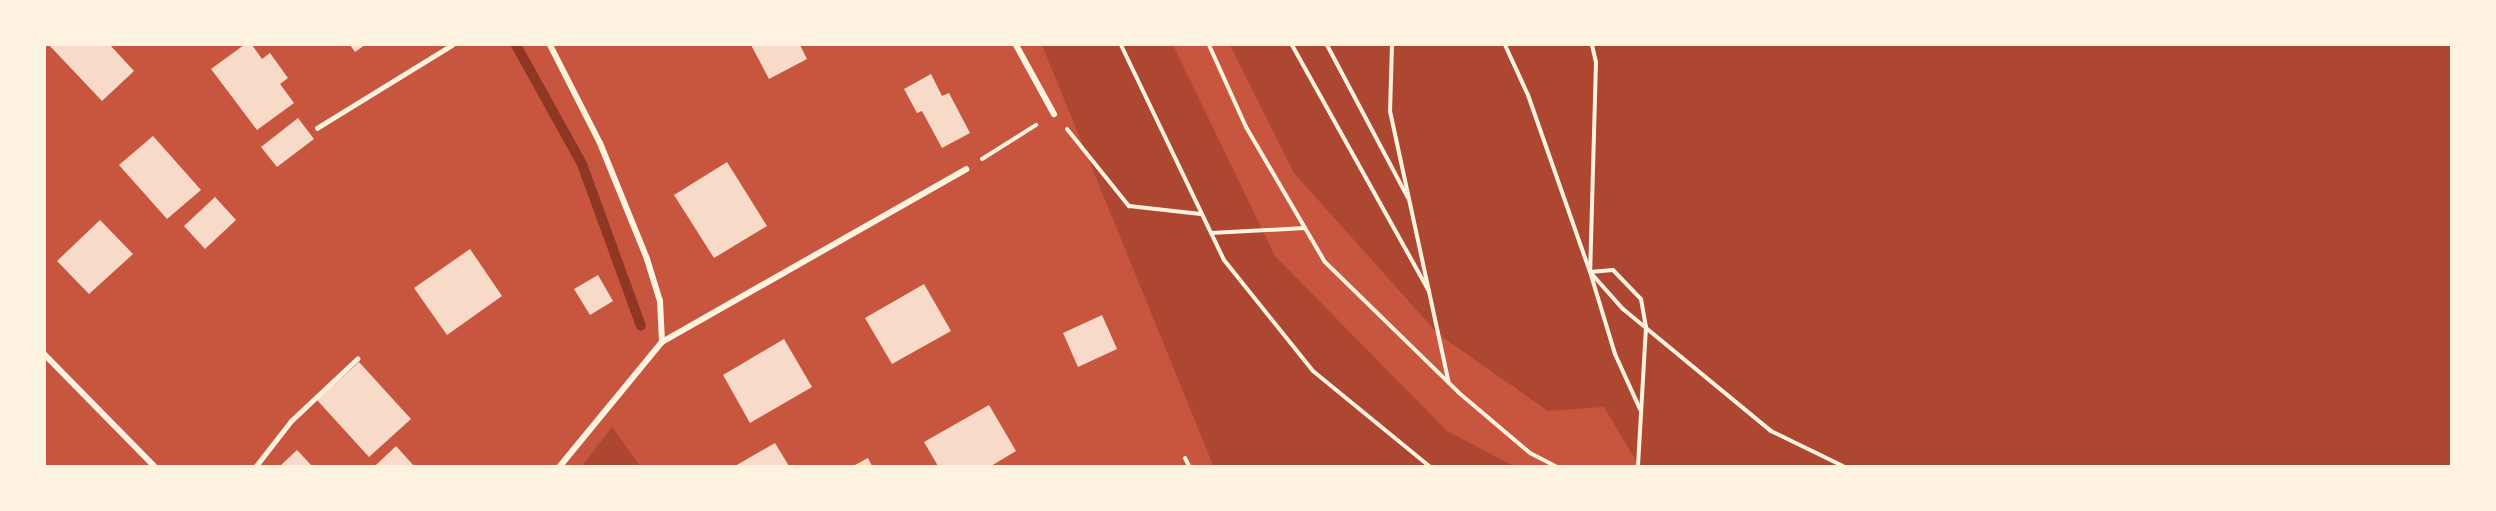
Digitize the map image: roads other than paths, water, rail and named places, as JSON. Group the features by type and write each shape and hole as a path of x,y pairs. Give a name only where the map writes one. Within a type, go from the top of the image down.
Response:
{"street":[{"path":"550,45 600,143 647,259 660,301 662,342"},
{"path":"1016,45 1054,114"},
{"path":"560,466 662,342 966,169"},
{"path":"45,355 154,466"}],"lane":[{"path":"317,128 452,45"},
{"path":"256,466 291,421 357,359"}],"waterway":[{"path":"516,45 582,164 641,326"}]}
